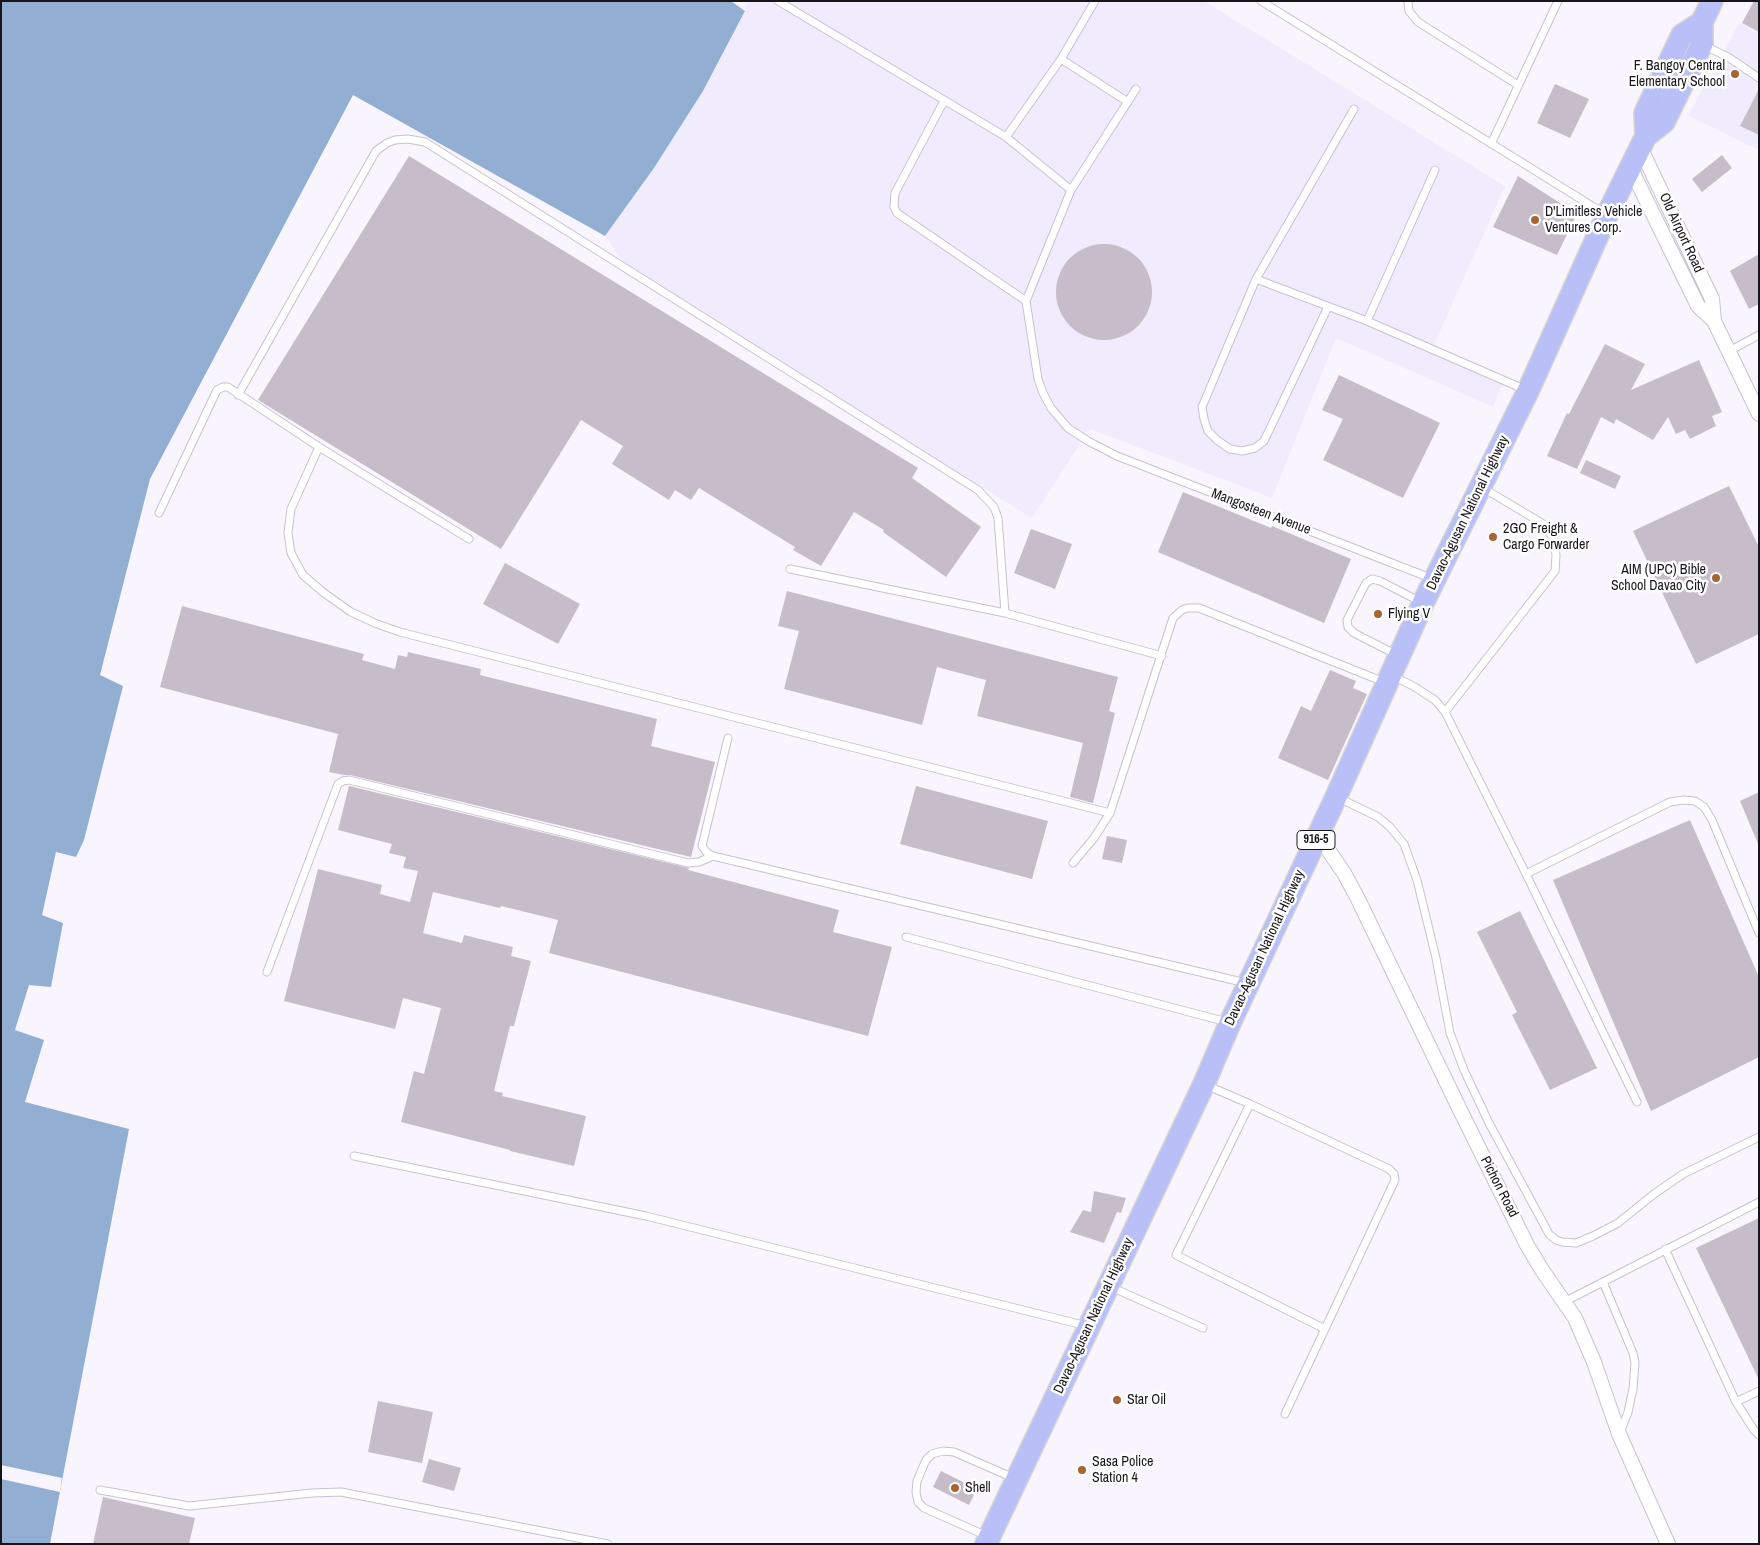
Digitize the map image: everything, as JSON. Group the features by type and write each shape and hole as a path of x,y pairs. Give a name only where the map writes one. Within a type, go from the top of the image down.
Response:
{"main road":[{"name":"Davao-Agusan National Highway","path":"987,1540 1204,1084 1248,983 1390,680 1423,603 1528,390 1607,215 1643,141 1664,122 1694,36 1712,1"}],"street":[{"name":"Old Airport Road","path":"1643,141 1712,299 1714,321"},
{"name":"Old Airport Road","path":"1630,167 1698,306 1714,321 1759,414"},
{"name":"Pichon Road","path":"1318,835 1358,899 1528,1245 1542,1270 1575,1318 1587,1345 1619,1434 1668,1544"}],"lane":[{"path":"1006,137 1061,59 1095,1"},
{"path":"1261,1 1607,215"},
{"path":"1408,1 1409,11 1418,22 1518,84"},
{"path":"1491,144 1558,1"},
{"path":"780,3 1006,137 1071,190"},
{"path":"1694,36 1759,78"},
{"path":"1061,59 1128,102"},
{"path":"944,101 895,193 894,207 897,213 1026,301 1071,190 1136,89"},
{"path":"1328,307 1264,441 1255,448 1242,451 1230,448 1217,440 1208,431 1202,407 1256,280 1354,109"},
{"path":"238,395 376,152 387,143 395,140 408,139 425,142 978,490 994,507 998,518 1005,613"},
{"path":"1367,321 1435,170"},
{"path":"1256,280 1367,321 1528,390"},
{"name":"Mangosteen Avenue","path":"1026,301 1038,379 1043,393 1058,418 1068,428 1117,456 1436,580"},
{"path":"1729,351 1759,335"},
{"path":"159,513 220,387 228,388 319,447 469,539"},
{"path":"319,447 291,509 288,533 290,553 303,575 351,612 377,624 419,637 1110,813"},
{"path":"1445,712 1555,572 1556,555 1554,540 1545,525 1481,487"},
{"path":"790,569 1005,613 1162,656"},
{"path":"1400,656 1354,633 1348,627 1347,620 1366,582 1372,579 1380,581 1423,603"},
{"path":"1073,863 1094,838 1110,813 1173,618 1182,610 1199,608 1390,680 1413,686 1435,700 1445,712 1637,1102"},
{"path":"728,738 702,846 707,853 713,856 1248,983"},
{"path":"267,972 338,784 343,781 349,780 688,863 700,862 713,856"},
{"path":"1336,797 1378,817 1390,827 1404,844 1417,880 1436,958 1450,1033 1464,1070 1489,1123 1549,1234 1556,1240 1576,1243 1602,1232 1618,1223 1683,1174 1759,1137"},
{"path":"1526,874 1670,802 1695,801 1704,807 1712,820 1759,933"},
{"path":"906,937 1230,1023"},
{"path":"1204,1084 1389,1169 1394,1174 1395,1180 1285,1414"},
{"path":"1250,1104 1176,1255 1325,1329"},
{"path":"354,1156 646,1216 1089,1326"},
{"path":"1564,1302 1759,1202"},
{"path":"1664,1250 1736,1402 1759,1435"},
{"path":"1603,1282 1633,1352 1635,1362 1633,1389 1628,1412 1619,1434"},
{"path":"1108,1286 1203,1328"},
{"path":"1736,1402 1759,1391"},
{"path":"987,1540 924,1508 918,1502 916,1492 917,1481 926,1460 932,1454 938,1452 954,1452 1016,1479"},
{"path":"100,1490 189,1506 312,1493 341,1492 608,1544"}],"shaded area":[{"path":"747,1 1204,1 1505,186 1434,345 1505,378 1493,407 1336,338 1272,498 1090,429 1032,518 627,267 605,236 654,168 703,91 745,11"},
{"name":"F. Bangoy Central Elementary School","path":"1739,23 1759,32 1759,150 1688,116"}],"water":[{"path":"1,1 731,1 745,11 703,91 654,168 605,236 353,95 150,479 100,675 123,686 84,840 76,857 56,852 42,915 63,923 51,987 29,985 15,1030 44,1040 25,1102 129,1129 50,1544 1,1544"}],"pier":[{"path":"1,1465 62,1478 60,1492 1,1479"}],"building":[{"path":"1754,1 1759,1 1759,32 1742,23"},
{"path":"1555,84 1589,99 1570,138 1537,123"},
{"path":"1759,89 1759,135 1740,126"},
{"path":"1722,155 1732,168 1702,192 1692,179"},
{"path":"409,156 918,468 912,478 981,527 946,577 883,532 884,530 854,512 821,566 793,550 795,547 699,488 691,500 675,490 669,500 612,464 623,446 581,420 501,549 258,400"},
{"name":"D'Limitless Vehicle Ventures Corp.","path":"1518,176 1577,214 1557,255 1493,227"},
{"path":"1104,244 1122,248 1138,258 1148,274 1152,292 1148,310 1138,326 1122,336 1104,340 1086,336 1070,326 1060,310 1056,292 1060,274 1070,258 1086,248"},
{"path":"1759,254 1759,304 1749,309 1730,271"},
{"path":"1605,344 1645,364 1631,390 1699,360 1722,412 1712,416 1716,426 1690,439 1685,430 1676,434 1668,417 1653,440 1616,419 1614,424 1601,417 1577,469 1547,456 1567,413 1569,414"},
{"path":"1339,375 1440,423 1403,498 1323,460 1343,419 1322,410"},
{"path":"1586,460 1621,476 1615,489 1580,473"},
{"path":"1729,486 1759,547 1759,634 1696,664 1633,531"},
{"path":"1183,492 1351,559 1324,623 1158,552"},
{"path":"1031,529 1072,544 1055,589 1014,573"},
{"path":"505,563 580,604 558,644 483,604"},
{"path":"787,591 1118,677 1109,711 1115,713 1093,803 1070,797 1083,743 977,716 986,680 937,667 922,725 784,689 799,631 778,626"},
{"path":"182,606 364,654 362,660 395,669 398,655 407,657 408,652 481,669 480,675 657,719 651,746 715,762 691,857 350,775 329,772 338,734 160,687"},
{"path":"1330,670 1356,681 1353,688 1367,694 1328,780 1278,758 1301,706 1311,711"},
{"path":"349,786 689,868 688,870 839,910 833,932 892,947 868,1036 549,953 558,920 433,892 423,933 462,943 464,935 513,947 511,956 531,961 514,1026 510,1026 494,1091 503,1093 502,1096 586,1116 574,1166 401,1122 414,1071 424,1074 441,1008 403,998 395,1029 284,1001 318,869 382,885 380,894 410,902 418,871 403,868 406,857 389,853 392,844 338,830"},
{"path":"916,786 1048,821 1032,879 900,844"},
{"path":"1759,792 1759,846 1740,801"},
{"path":"1690,820 1759,977 1759,1057 1651,1111 1553,880"},
{"path":"1107,836 1127,840 1122,863 1102,859"},
{"path":"1520,911 1597,1068 1550,1090 1512,1015 1517,1012 1477,932"},
{"path":"1094,1191 1126,1198 1121,1213 1117,1212 1104,1243 1070,1232 1083,1210 1091,1212"},
{"path":"1759,1218 1759,1380 1696,1248"},
{"path":"378,1401 433,1412 422,1463 368,1452"},
{"path":"429,1459 461,1468 454,1491 422,1482"},
{"name":"Shell","path":"941,1471 977,1489 969,1505 933,1487"},
{"path":"103,1497 195,1518 189,1544 93,1544"}],"place":[{"name":"F. Bangoy Central Elementary School","path":"1735,74"},
{"name":"D'Limitless Vehicle Ventures Corp.","path":"1535,220"},
{"name":"2GO Freight & Cargo Forwarder","path":"1493,537"},
{"name":"AIM (UPC) Bible School Davao City","path":"1716,578"},
{"name":"Flying V","path":"1378,614"},
{"name":"Star Oil","path":"1117,1400"},
{"name":"Sasa Police Station 4","path":"1082,1470"},
{"name":"Shell","path":"955,1488"}]}
